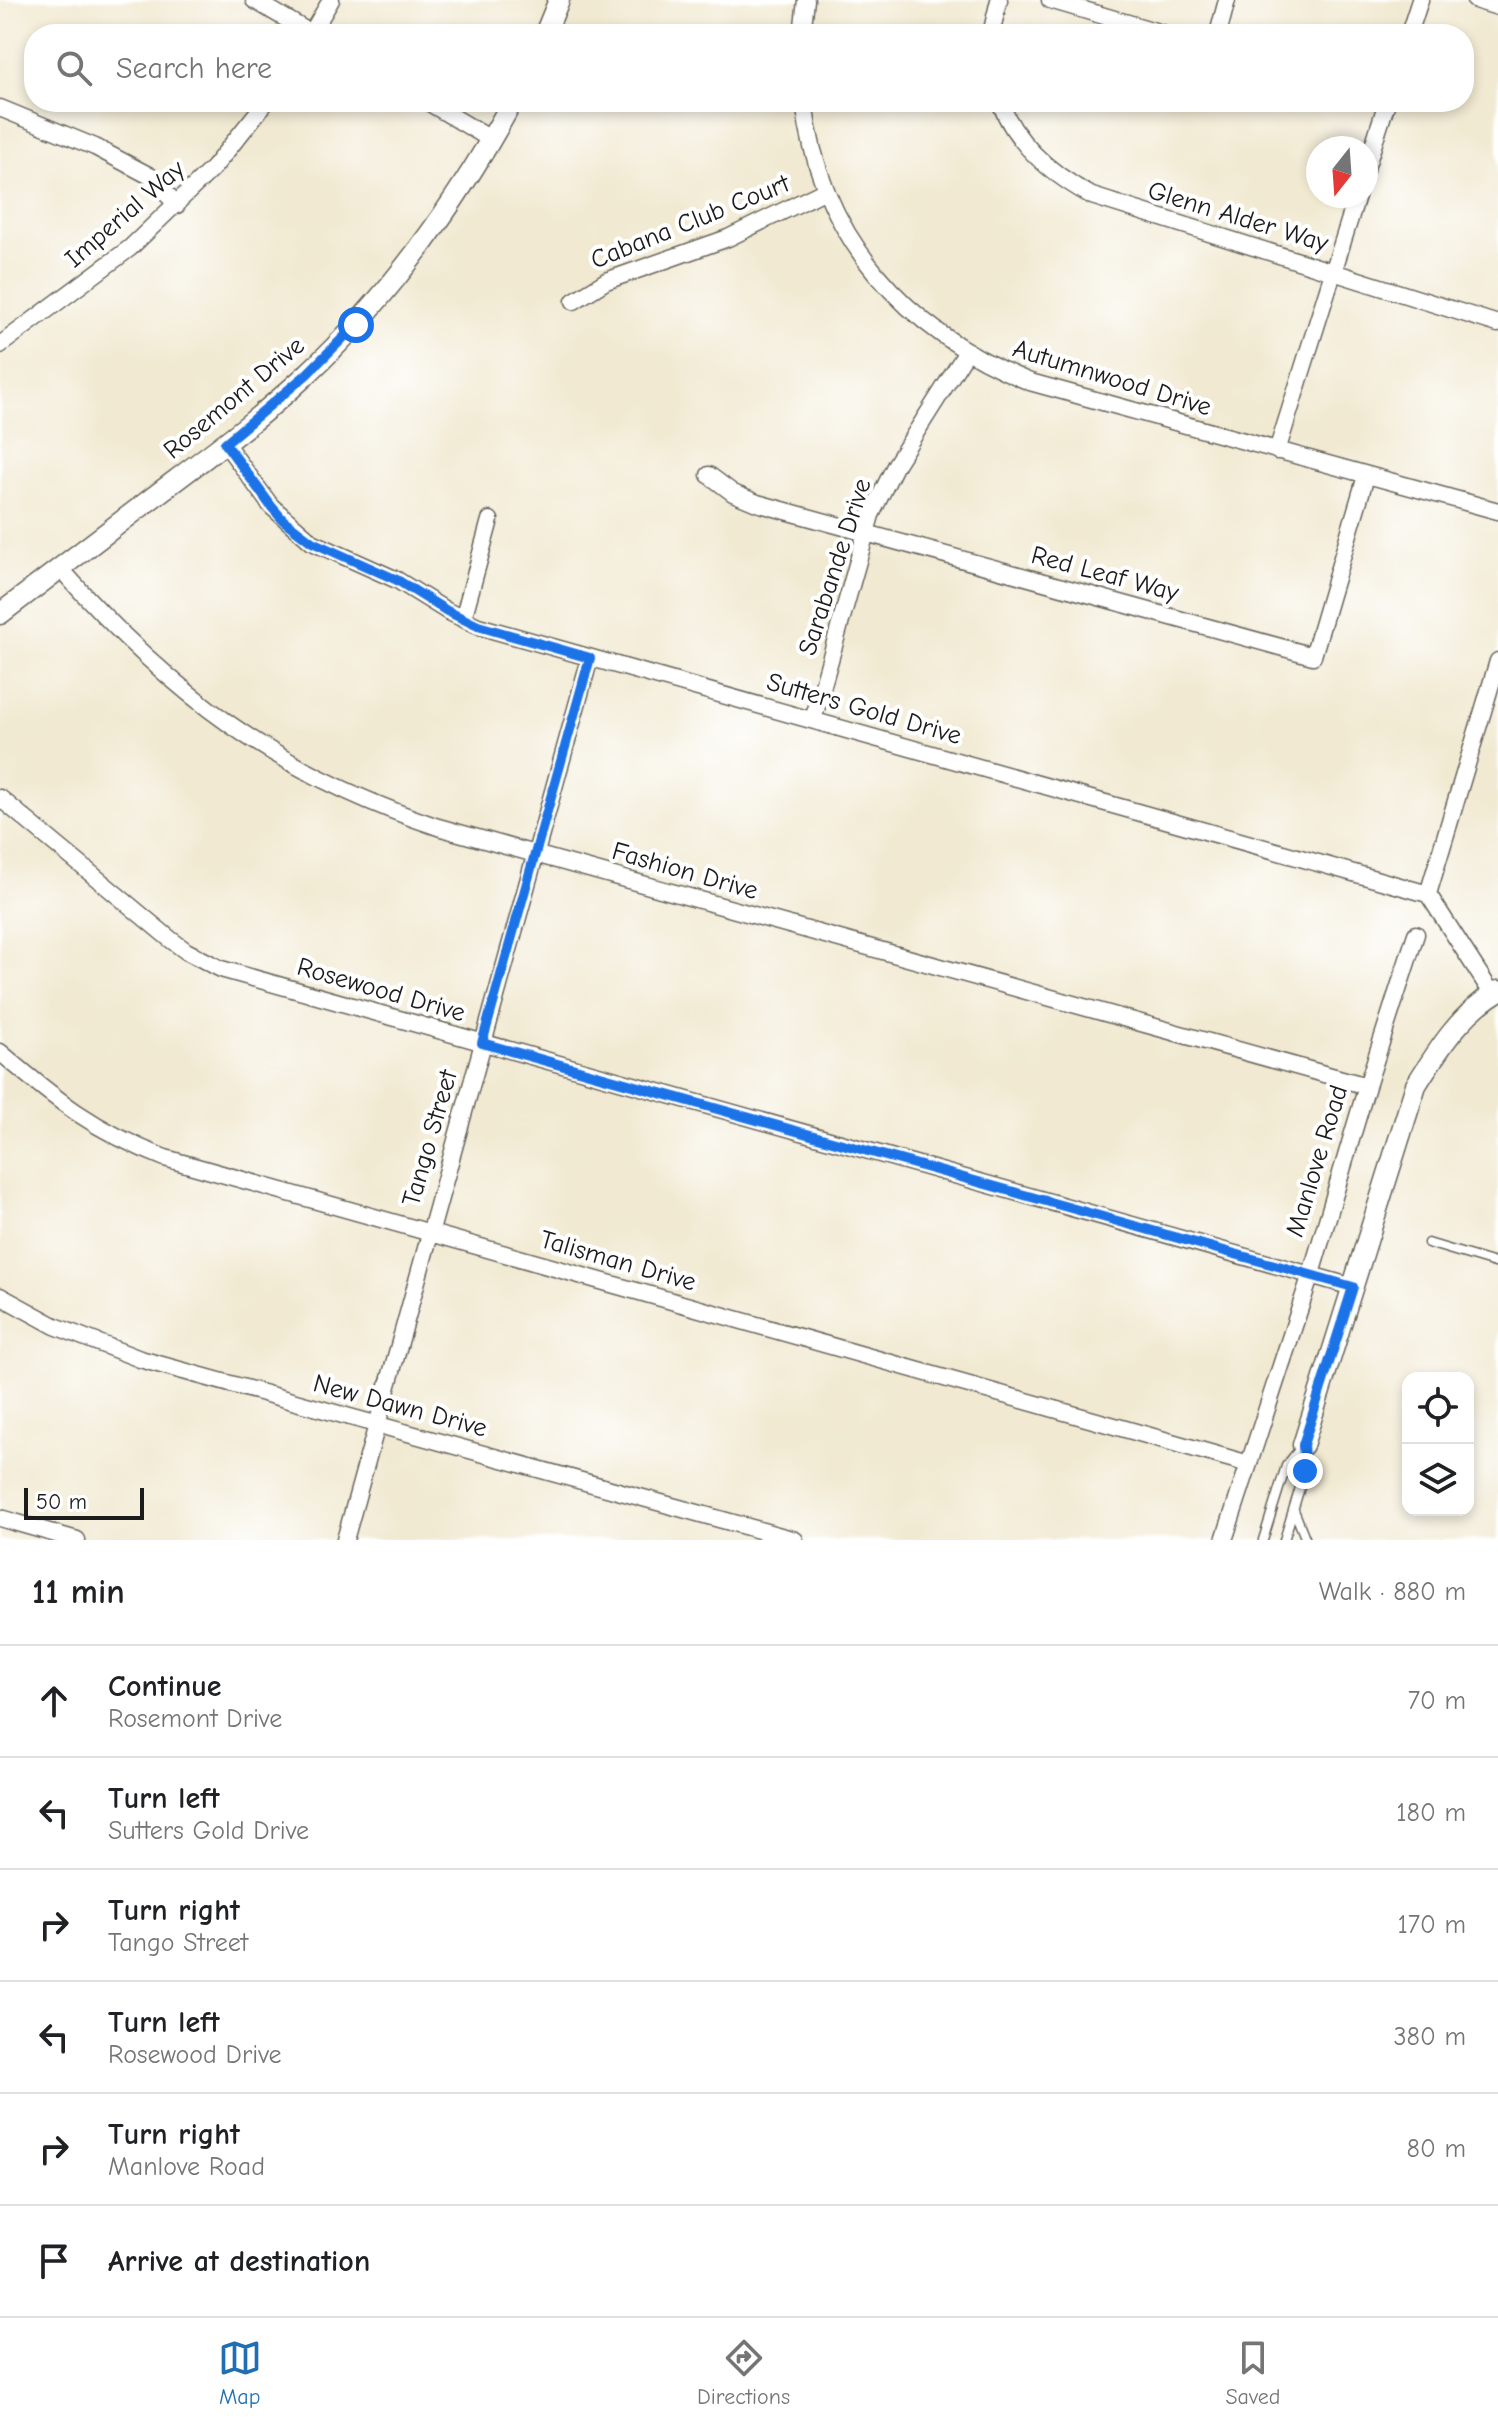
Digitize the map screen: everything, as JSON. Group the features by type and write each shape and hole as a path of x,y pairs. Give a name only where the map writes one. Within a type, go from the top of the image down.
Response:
{"street":[{"path":"254,0 294,24"},
{"path":"317,24 331,0"},
{"path":"549,24 559,0"},
{"path":"803,24 806,0"},
{"path":"993,24 999,0"},
{"path":"1050,0 1131,24"},
{"path":"1221,24 1227,0"},
{"path":"1412,24 1420,0"},
{"path":"1475,0 1498,7"},
{"path":"0,108 95,147 150,176 177,205"},
{"name":"Imperial Way","path":"0,345 107,266 177,205 232,146 258,112"},
{"path":"445,112 492,140"},
{"name":"Rosemont Drive","path":"0,614 225,443 306,375 356,325 435,228 507,112"},
{"name":"Autumnwood Drive","path":"806,112 826,190 852,241 873,270 922,321 966,353 1030,382 1498,511"},
{"name":"Glenn Alder Way","path":"1004,112 1031,150 1060,176 1092,196 1498,324"},
{"path":"1376,136 1384,112"},
{"name":"Cabana Club Court","path":"574,301 606,281 728,238 826,190"},
{"path":"1277,451 1353,208"},
{"name":"Sarabande Drive","path":"813,720 866,533 891,472 966,353"},
{"name":"Sutters Gold Drive","path":"225,443 271,506 297,532 328,551 397,580 463,619 590,658 1428,894"},
{"name":"Red Leaf Way","path":"709,475 733,493 757,503 1313,656 1366,476"},
{"path":"463,619 490,520"},
{"name":"Fashion Drive","path":"60,568 98,611 162,673 217,716 299,769 392,812 1367,1086"},
{"name":"Tango Street","path":"345,1540 590,658"},
{"path":"1303,1445 1416,1085 1438,1049 1464,1018 1495,993 1428,894 1498,661"},
{"name":"Rosewood Drive","path":"0,798 170,939 203,961 240,975 1353,1287"},
{"name":"Manlove Road","path":"1224,1540 1311,1274 1416,934"},
{"name":"Talisman Drive","path":"0,1052 96,1127 165,1158 1249,1464"},
{"name":"New Dawn Drive","path":"0,1296 55,1326 140,1359 795,1540"},
{"path":"0,1518 77,1540"}],"lane":[{"path":"1428,1243 1498,1264"},
{"path":"1284,1540 1305,1471 1303,1445"},
{"path":"1263,1540 1286,1466 1303,1445"},
{"path":"1294,1509 1306,1540"}],"route":[{"path":"356,325 306,375 225,443 283,520 312,542 344,559 397,580 478,626 590,658 482,1043 1353,1287 1303,1445 1305,1471"}]}
